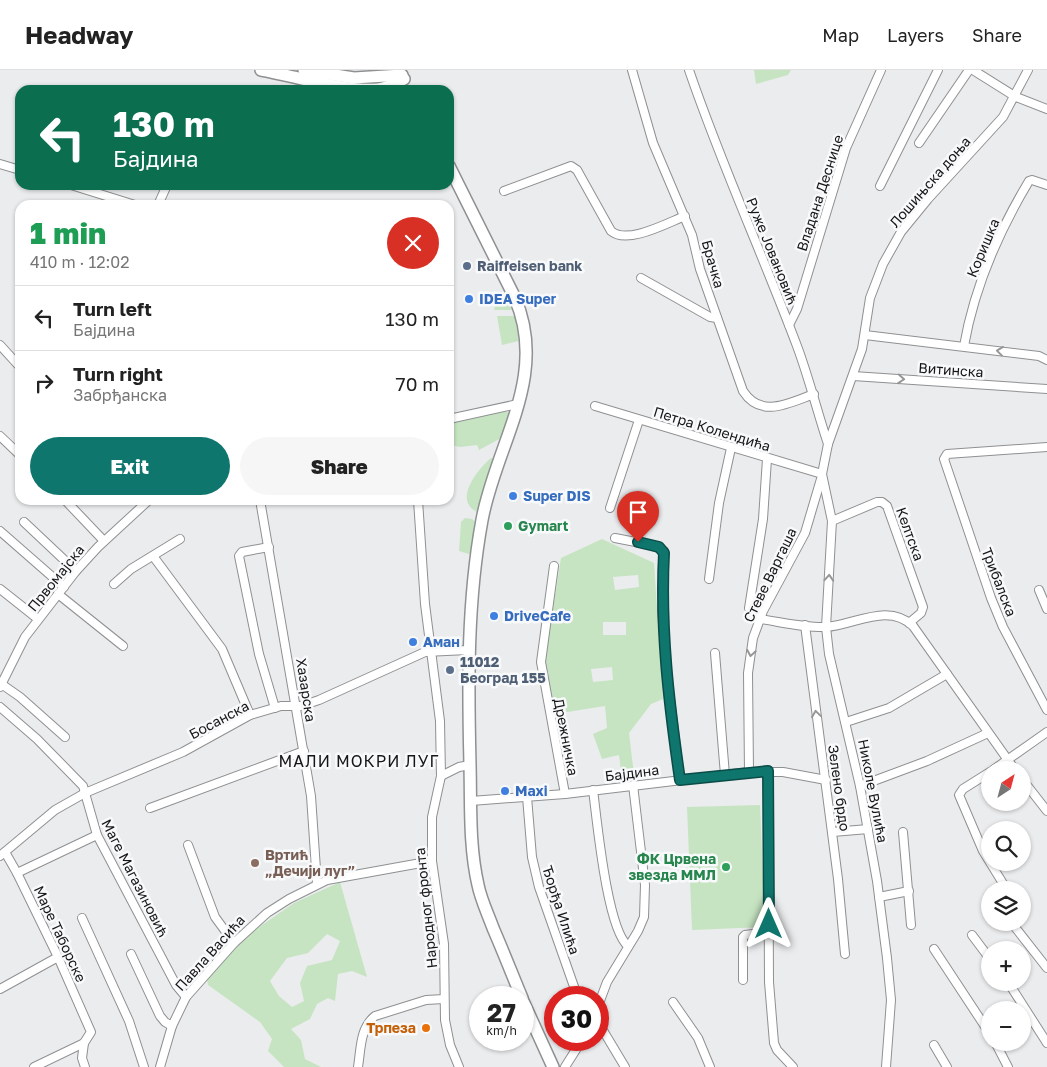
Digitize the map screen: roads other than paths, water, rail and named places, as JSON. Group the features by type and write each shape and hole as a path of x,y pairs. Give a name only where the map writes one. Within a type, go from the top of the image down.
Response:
{"main road":[{"path":"262,70 354,78 396,78"},
{"path":"354,78 370,70"},
{"path":"299,72 343,85"},
{"path":"454,177 511,290 522,316 526,340 527,369 482,520 468,650 470,801 474,860 478,886 517,986"},
{"path":"454,184 464,200"},
{"path":"534,1025 553,1067"}],"street":[{"name":"Брачка","path":"632,70 653,143 684,216 743,391 754,403 772,408 814,394"},
{"name":"Руже Јовановић","path":"689,70 722,164 789,325 814,394 828,444"},
{"name":"Владана Деснице","path":"789,325 797,309 846,148 881,70"},
{"path":"880,186 938,70"},
{"path":"918,143 971,70 1016,97 1047,109"},
{"name":"Лошињска доња","path":"853,376 865,334 873,289 893,245 941,183 1003,118 1016,97 1028,70"},
{"path":"0,164 15,168"},
{"path":"504,191 571,166 577,170 611,231 617,236 630,236 684,216"},
{"name":"Коришка","path":"964,346 977,295 1013,211 1029,181 1032,180 1047,186"},
{"path":"87,190 119,200"},
{"path":"642,278 710,317 717,318"},
{"path":"865,334 1039,356 1047,360"},
{"path":"0,345 15,362"},
{"path":"832,521 822,477 828,444 853,376"},
{"name":"Витинска","path":"853,376 1047,389"},
{"path":"454,418 518,404"},
{"name":"Петра Колендића","path":"596,406 822,477"},
{"path":"610,508 639,420"},
{"path":"0,436 15,450"},
{"name":"Трибалска","path":"1047,447 944,456 975,556 991,598 1003,627 1047,710"},
{"path":"709,579 719,503 730,448"},
{"path":"749,608 763,519 767,459"},
{"name":"Стеве Варгаша","path":"749,772 750,720 748,673 753,638 760,619 805,533 822,477"},
{"name":"Келтска","path":"832,521 877,502 882,502 887,506 923,607 921,613 909,623"},
{"path":"70,505 104,541"},
{"name":"Првомајска","path":"0,684 25,637 76,571 104,541 144,505"},
{"name":"Хазарска","path":"261,505 311,796 317,884"},
{"name":"Народног фронта","path":"418,505 423,587 440,721 441,776 432,817 432,861 444,944 444,999 447,1033 459,1067"},
{"name":"Николе Вулића","path":"832,521 826,627 829,654 860,786 879,897 891,1000 886,1067"},
{"path":"24,522 76,571"},
{"path":"0,531 64,587"},
{"path":"615,538 651,544 664,551 662,612 667,674 680,780"},
{"path":"114,584 127,572 180,539"},
{"path":"269,547 242,552 239,556 257,645 274,708"},
{"path":"153,556 222,649 250,715"},
{"name":"Дрежничка","path":"554,566 541,662 564,794"},
{"path":"0,589 38,619"},
{"path":"1039,590 1047,609"},
{"path":"58,594 123,646"},
{"path":"760,619 826,627 879,615 899,617 909,623 1008,761 1047,732"},
{"name":"Зелено брдо","path":"805,625 833,832 845,954"},
{"name":"Босанска","path":"2,854 55,810 85,793 183,752 250,715 274,708 295,706 319,700 431,651 468,650"},
{"path":"715,653 725,775"},
{"path":"846,722 889,708 947,674"},
{"path":"0,684 20,697 65,737"},
{"name":"Маге Магазиновић","path":"0,707 76,778 85,793 97,835 176,985 186,997"},
{"path":"860,786 927,760 988,733"},
{"path":"150,808 304,751"},
{"path":"441,776 462,766 470,765"},
{"path":"768,771 769,932 774,1044 777,1050 793,1067"},
{"name":"Бајдина","path":"470,801 564,794 749,772 768,771 826,780"},
{"path":"981,778 965,787 959,796 983,852 1001,881"},
{"path":"606,986 641,925 646,896 633,785"},
{"path":"593,790 607,888 621,938 628,946"},
{"path":"1031,791 1047,811"},
{"name":"Ђорђа Илића","path":"527,797 532,857 539,887 574,986"},
{"path":"833,832 868,829"},
{"path":"903,832 912,925"},
{"path":"17,873 97,835"},
{"path":"188,845 214,917 234,943"},
{"name":"Маре Таборске","path":"2,854 17,873 58,956 90,1028 90,1036 84,1043"},
{"name":"Павла Васића","path":"160,1067 172,1026 186,997 234,943 267,913 317,884 359,873 432,861"},
{"path":"879,897 909,891"},
{"path":"82,918 126,1014 144,1067"},
{"path":"1019,931 1047,968"},
{"path":"743,980 743,937 745,934 769,932"},
{"path":"972,935 981,947"},
{"path":"934,949 981,1020"},
{"path":"131,954 160,1016 172,1026"},
{"path":"0,989 58,956"},
{"path":"1014,991 1047,1042"},
{"path":"358,1067 363,1031 375,1016 426,1000 444,999"},
{"path":"673,1002 698,1038 710,1067"},
{"path":"609,1040 625,1067"},
{"path":"34,1067 84,1043"},
{"path":"84,1043 82,1058 85,1067"},
{"path":"934,1044 947,1067"},
{"path":"565,1067 575,1051"},
{"path":"1000,1051 1008,1067"}],"place":[{"name":"Raiffeisen bank","path":"467,266"},
{"name":"IDEA Super","path":"469,299"},
{"name":"Super DIS","path":"513,496"},
{"name":"Gymart","path":"508,526"},
{"name":"DriveCafe","path":"494,616"},
{"name":"Аман","path":"413,642"},
{"name":"11012 Београд 155","path":"450,670"},
{"name":"Maxi","path":"505,791"},
{"name":"Вртић „Дечији луг”","path":"255,863"},
{"name":"ФК Црвена звезда ММЛ","path":"726,867"},
{"name":"Трпеза","path":"426,1028"}],"district":[{"name":"МАЛИ МОКРИ ЛУГ","path":"359,761"}]}
